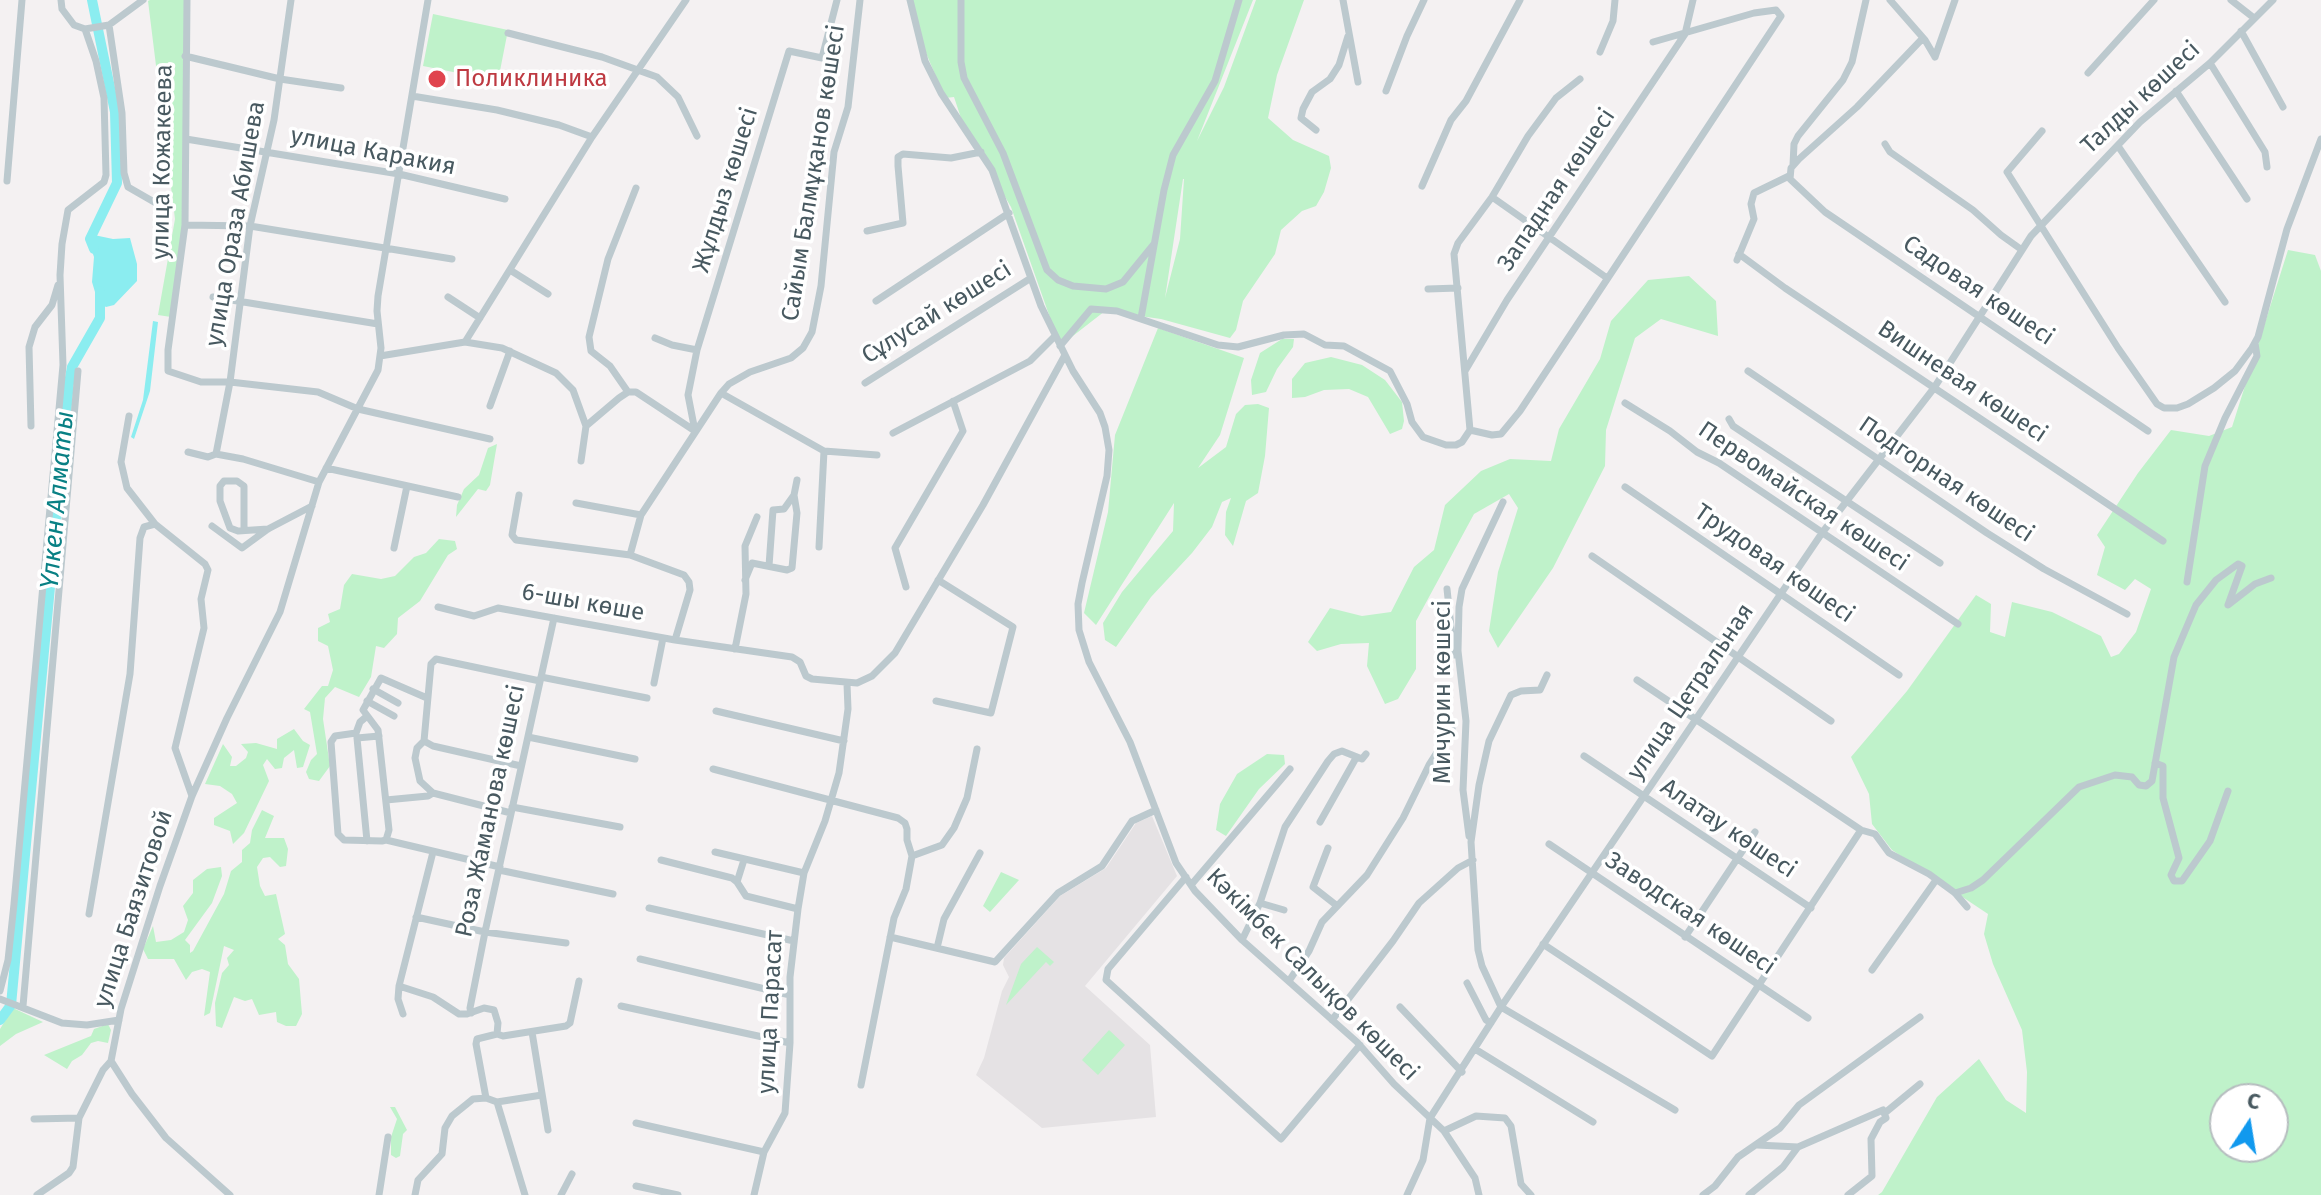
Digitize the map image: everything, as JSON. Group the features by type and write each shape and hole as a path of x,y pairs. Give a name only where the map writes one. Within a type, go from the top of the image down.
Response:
{"street":[{"path":"7,181 22,0"},
{"path":"61,0 62,9 74,25 89,29 106,26 143,0"},
{"name":"улица Кожакеева","path":"187,0 185,225 168,350 168,371 191,381 230,382"},
{"path":"284,0 291,0"},
{"name":"улица Ораза Абишева","path":"216,454 230,382 250,226 267,152 291,0"},
{"path":"428,0 378,296 380,356 465,342 490,344 510,351 566,381 573,390 586,426 581,461"},
{"path":"465,342 592,137 686,0"},
{"name":"Жұлдыз көшесі","path":"695,431 688,395 697,350 789,51 822,58 837,0"},
{"name":"Сайым Балмұқанов көшесі","path":"630,555 641,515 721,393 729,384 750,372 791,358 803,348 812,332 821,286 834,152 848,107 860,0"},
{"name":"Кәкімбек Салықов көшесі","path":"910,0 925,61 941,93 992,170 1055,336 1100,413 1107,435 1109,450 1104,493 1078,604 1079,630 1089,662 1130,742 1176,863 1191,885 1242,940 1360,1045 1394,1084 1444,1131 1475,1178 1479,1195"},
{"path":"961,0 964,78 1003,153 1039,256 1047,270 1058,280 1073,286 1106,289 1123,282 1154,244"},
{"path":"1141,318 1173,155 1215,81 1239,0"},
{"path":"1343,0 1358,82"},
{"path":"1386,91 1424,0"},
{"path":"1422,186 1451,120 1466,101 1520,0"},
{"path":"1600,52 1613,21 1615,0"},
{"path":"1685,34 1693,0"},
{"path":"1790,178 1794,144 1798,136 1843,80 1852,62 1866,0"},
{"path":"1890,0 1935,57 1955,0"},
{"path":"2088,73 2154,0"},
{"path":"2231,0 2254,18"},
{"name":"Талды көшесі","path":"2040,228 2118,146 2210,63 2273,0"},
{"path":"1470,430 1492,435 1501,434 1507,428 1781,16 1776,10 1754,13 1653,42"},
{"path":"106,26 122,113 124,173 128,187 161,206"},
{"path":"0,991 7,969 14,904 63,365 62,244 68,210 104,182 106,175 104,98 89,29"},
{"path":"2241,31 2283,107"},
{"path":"508,33 602,57 657,77 678,97 697,136"},
{"name":"Западная көшесі","path":"1465,371 1507,300 1685,34"},
{"path":"1316,130 1304,121 1301,114 1312,92 1330,79 1339,65 1348,36"},
{"path":"1793,166 1857,107 1923,38"},
{"path":"185,56 280,79 341,88"},
{"path":"2210,63 2265,152 2267,167"},
{"path":"1060,346 1082,315 1091,309 1117,311 1218,345 1254,345 1284,335 1304,334 1325,345 1344,346 1390,371 1407,404 1412,422 1423,437 1446,445 1462,442 1470,430 1454,254 1458,243 1492,197 1528,136 1556,98 1580,79"},
{"path":"2176,91 2247,199"},
{"path":"412,96 497,110 559,125 592,137"},
{"path":"2042,131 2007,172 2040,228 2157,404 2164,408 2177,408 2214,388 2235,371 2255,343 2287,229 2321,139"},
{"name":"улица Каракия","path":"186,139 399,174 505,199"},
{"path":"1885,144 1890,152 1973,210 2022,250"},
{"path":"2118,146 2225,302"},
{"path":"867,231 903,223 898,157 903,154 951,158 981,152"},
{"name":"Вишневая көшесі","path":"1790,178 1754,193 1751,204 1754,219 1738,257 2163,541"},
{"name":"Садовая көшесі","path":"1790,178 1825,212 2148,431"},
{"path":"628,392 610,366 591,351 589,337 608,259 636,188"},
{"path":"1492,197 1607,278"},
{"path":"876,301 1009,213"},
{"path":"185,225 250,226 452,259"},
{"name":"улица Цетральная","path":"1407,1195 1423,1160 1430,1118 1501,1007 1696,722 1780,593 1846,499 1934,388 2022,250 2040,228"},
{"path":"510,270 548,294"},
{"path":"31,426 29,347 35,327 52,305 60,275"},
{"name":"Сұлусай көшесі","path":"865,383 1031,278"},
{"path":"1428,289 1458,288"},
{"path":"213,297 378,324"},
{"path":"448,297 480,318"},
{"path":"893,433 1030,361 1055,336"},
{"path":"655,338 697,350"},
{"path":"2187,582 2205,466 2225,418 2257,356 2255,343"},
{"path":"490,406 510,351"},
{"path":"847,684 872,676 889,661 1065,355"},
{"name":"улица Баязитовой","path":"111,1061 119,1020 160,886 192,796 280,612 319,482 378,370 380,356"},
{"path":"20,1004 78,371"},
{"name":"Подгорная көшесі","path":"1748,371 2044,569 2127,614"},
{"path":"230,382 318,392 358,409 490,439"},
{"path":"586,426 628,392 643,394 695,431"},
{"path":"721,393 824,451 877,455"},
{"path":"906,587 895,548 963,431 953,401"},
{"name":"Первомайская көшесі","path":"1625,403 1958,624"},
{"path":"129,416 123,439 121,472 127,488 155,524 205,564 208,570 201,599 204,628 175,748 192,796"},
{"path":"1729,419 1733,426 1940,563"},
{"path":"819,547 824,451"},
{"path":"188,452 208,457 216,454 275,467 319,482"},
{"path":"326,468 458,497"},
{"path":"745,580 750,563 787,570 792,568 797,480"},
{"path":"244,530 244,486 237,481 224,481 220,486 221,508 230,528 235,531 268,529"},
{"path":"394,548 407,486"},
{"name":"Трудовая көшесі","path":"1625,487 1899,675"},
{"path":"519,495 512,535 516,540 630,555 684,575 690,587 675,640"},
{"path":"769,566 773,510 784,509 794,495"},
{"name":"Мичурин көшесі","path":"1471,842 1463,790 1466,721 1458,651 1462,589 1503,502"},
{"path":"576,503 641,515"},
{"path":"212,526 242,548 268,529 312,506"},
{"path":"735,649 745,601 745,546 757,517"},
{"path":"89,914 130,674 140,538 144,527 155,524"},
{"path":"1592,556 1831,721"},
{"path":"1955,893 1983,880 2079,787 2099,779 2124,775 2132,777 2139,785 2146,786 2152,781 2169,699 2174,657 2196,605 2216,580 2238,564 2242,566 2228,605 2251,586 2271,578"},
{"path":"936,701 991,713 1013,630 1011,624 938,580"},
{"path":"1447,589 1455,664 1461,676"},
{"name":"6-шы көше","path":"438,607 470,616 498,608 675,640 792,657 800,662 806,676 812,679 847,684"},
{"name":"Роза Жаманова көшесі","path":"471,1013 485,932 554,618"},
{"path":"654,683 663,638"},
{"path":"620,827 512,810 433,793 420,781 415,768 417,748 424,741 431,664 436,659 647,698"},
{"path":"1547,675 1540,690 1511,695 1489,741 1479,785 1471,842 1478,950 1482,966 1501,1007 1675,1110"},
{"path":"386,840 389,830 379,736 376,725 363,710 378,680 384,678 427,698"},
{"path":"1637,680 1861,830 1875,834 1889,853 1919,867 1955,893 1967,907"},
{"name":"улица Парасат","path":"754,1195 764,1152 785,1113 790,995 798,909 804,873 832,799 844,741 847,684"},
{"path":"373,689 398,703"},
{"path":"367,701 394,716"},
{"path":"716,711 844,741"},
{"path":"366,717 360,722 356,733 335,736 331,742 338,834 344,840 386,840 613,894"},
{"path":"1289,981 1309,951 1322,922 1367,875 1403,818 1429,765 1452,729"},
{"path":"367,841 357,738 379,736"},
{"path":"528,737 635,759"},
{"path":"424,741 433,746 521,766"},
{"path":"912,856 942,845 954,828 967,798 977,749"},
{"path":"1242,940 1260,903 1285,827 1328,761 1342,751 1362,759 1366,754"},
{"name":"Алатау көшесі","path":"1584,756 1811,908"},
{"path":"1320,822 1356,758"},
{"path":"2155,763 2163,766 2163,798 2179,858 2171,875 2174,881 2182,881 2187,876 2210,841 2228,791"},
{"path":"713,769 832,799 898,818 905,823 912,856 906,889 894,918 861,1085"},
{"path":"1191,885 1290,769"},
{"path":"386,800 433,793"},
{"path":"890,937 995,962 1058,893 1105,863 1132,821 1156,810"},
{"path":"1543,944 1712,1056 1861,830"},
{"path":"1685,937 1755,832"},
{"name":"Заводская көшесі","path":"1549,844 1808,1018"},
{"path":"1328,848 1313,887 1336,905"},
{"name":"Роза Жаманова көшесі","path":"399,986 433,852"},
{"path":"715,852 804,873"},
{"path":"937,948 944,919 980,853"},
{"path":"661,860 737,882 746,896 798,909"},
{"path":"1332,1020 1419,903 1458,868 1473,860"},
{"path":"737,882 743,863"},
{"path":"1186,877 1108,969 1106,980 1281,1139 1360,1045"},
{"path":"1872,970 1936,880"},
{"path":"1260,903 1284,910"},
{"path":"649,908 794,941"},
{"path":"416,917 485,932 566,943"},
{"path":"640,959 790,995"},
{"path":"486,1098 477,1039 566,1026 570,1023 579,981"},
{"path":"1467,983 1486,1020 1491,1023"},
{"path":"403,1014 398,999 399,986 433,997 459,1014 484,1008 494,1010 497,1034"},
{"path":"3,999 62,1023 99,1024 119,1020"},
{"path":"621,1006 790,1043"},
{"path":"1400,1007 1462,1072"},
{"path":"1703,1195 1715,1186 1738,1157 1780,1128 1799,1105 1920,1017"},
{"path":"532,1032 548,1130"},
{"path":"1475,1049 1593,1122"},
{"path":"37,1195 73,1167 79,1118 103,1070 111,1061 166,1138 229,1194"},
{"path":"1886,1112 1920,1084"},
{"path":"415,1195 418,1180 442,1154 445,1128 452,1116 473,1099 486,1098 497,1102 542,1095"},
{"path":"497,1102 525,1195"},
{"path":"1757,1145 1798,1147 1883,1110 1886,1112"},
{"path":"1848,1195 1872,1176 1871,1139 1880,1122 1886,1118 1886,1112"},
{"path":"1444,1131 1476,1116 1505,1118 1511,1126 1524,1193"},
{"path":"34,1119 79,1118"},
{"path":"636,1123 764,1152"},
{"path":"379,1195 388,1137"},
{"path":"1749,1195 1783,1167 1798,1147"},
{"path":"561,1195 572,1174"},
{"path":"636,1186 678,1195"}],"shaded area":[{"path":"1152,816 1177,876 1085,986 1150,1045 1156,1117 1042,1128 976,1075 1009,977 1003,965 1004,958 1060,896 1106,868 1136,823"}],"green space":[{"path":"150,0 185,0 183,220 171,317 158,315 175,219"},
{"path":"912,0 1253,0 1197,141 1224,87 1256,0 1304,0 1277,75 1268,118 1293,140 1329,156 1331,168 1324,192 1316,206 1302,211 1281,230 1275,254 1243,301 1236,330 1230,338 1161,319 1105,311 1060,346 1011,207 964,127 954,97 945,98 918,34","holes":["1184,179 1180,239 1165,298"]},
{"path":"433,14 508,30 498,81 423,66"},
{"path":"2288,250 2315,255 2321,271 2321,1195 1878,1195 1937,1097 1979,1059 2006,1100 2026,1113 2027,1072 2022,1030 1993,964 1984,934 1988,914 1892,850 1872,824 1869,794 1851,757 1907,691 1976,595 1991,604 1990,632 2005,637 2012,602 2052,612 2101,636 2111,657 2119,654 2136,632 2151,589 2135,579 2125,590 2097,575 2105,547 2097,535 2171,430 2209,436 2232,427"},
{"path":"1689,276 1716,301 1718,336 1661,319 1635,338 1606,430 1605,466 1553,568 1498,648 1489,631 1498,572 1518,508 1509,494 1474,514 1416,621 1416,669 1398,699 1385,704 1367,666 1369,643 1341,644 1317,651 1308,642 1330,608 1362,616 1391,612 1414,567 1434,550 1445,505 1481,471 1510,459 1551,461 1559,429 1600,359 1611,321 1648,280"},
{"path":"1158,328 1244,358 1220,435 1198,468 1226,447 1236,414 1245,405 1258,404 1269,408 1265,456 1258,493 1246,501 1233,546 1225,535 1226,512 1231,498 1222,502 1212,527 1151,597 1116,647 1105,640 1103,623 1122,592 1173,531 1174,503 1096,625 1084,613 1108,512 1115,435"},
{"path":"1282,339 1294,339 1293,347 1277,369 1266,392 1252,395 1251,380 1260,353"},
{"path":"1331,357 1362,365 1385,380 1402,402 1402,429 1390,434 1368,397 1349,389 1324,390 1292,398 1292,379 1305,363"},
{"path":"497,444 490,485 486,491 478,489 456,517 464,489 479,475 488,448"},
{"path":"439,539 455,541 457,549 448,555 420,601 398,618 397,634 384,648 376,646 371,677 359,697 335,687 325,698 323,719 330,766 319,781 309,779 306,772 317,754 310,712 304,709 322,686 328,686 333,670 328,646 318,641 318,628 330,622 328,614 340,609 344,585 352,574 381,579 395,576"},
{"path":"294,729 310,745 303,767 297,768 294,750 284,758 282,768 275,769 267,759 263,765 269,781 244,833 233,844 230,831 214,825 214,818 237,803 232,794 220,786 205,784 223,744 232,757 230,766 236,766 248,752 241,744 256,743 277,749 277,739"},
{"path":"1267,754 1284,755 1285,764 1259,789 1226,836 1216,830 1220,804 1237,774"},
{"path":"262,810 274,816 265,838 284,838 288,849 286,866 280,867 270,857 263,858 257,867 265,896 276,894 285,934 278,939 285,945 288,964 299,979 302,1014 296,1026 286,1026 277,1022 276,1012 259,1015 252,999 245,1001 234,997 222,1028 216,1026 215,1003 222,973 229,965 227,958 234,950 224,946 210,1013 204,1016 210,972 202,969 192,972 186,980 174,959 148,959 143,949 153,926 156,942 171,940 184,932 188,920 183,906 193,893 193,880 207,869 221,867 222,876 212,903 185,940 190,945 190,953 193,951 224,894 231,871 242,862 242,850 250,843 252,830"},
{"path":"1001,872 1019,880 990,912 983,906"},
{"path":"1037,947 1054,962 1050,966 1046,962 1006,1005 1021,964"},
{"path":"13,1008 43,1022 16,1034 0,1046 0,1029"},
{"path":"108,1024 111,1030 108,1043 91,1043 67,1069 44,1055 91,1036 94,1029"},
{"path":"1109,1030 1125,1045 1098,1075 1082,1060"},
{"path":"390,1107 395,1107 407,1130 403,1134 400,1156 396,1158 391,1155 391,1137 397,1119"}],"water":[{"path":"94,235 113,239 130,238 137,264 137,281 114,305 106,307 98,302 92,282 94,257 88,239"},
{"path":"153,321 158,322 150,391 134,439 131,437 143,400"}],"waterway":[{"name":"Үлкен Алматы","path":"92,0 115,112 117,183 90,239 94,249"},
{"name":"Үлкен Алматы","path":"0,1020 11,1005 69,383 72,367 100,318 100,291"}],"place":[{"name":"Поликлиника","path":"437,79"}]}
